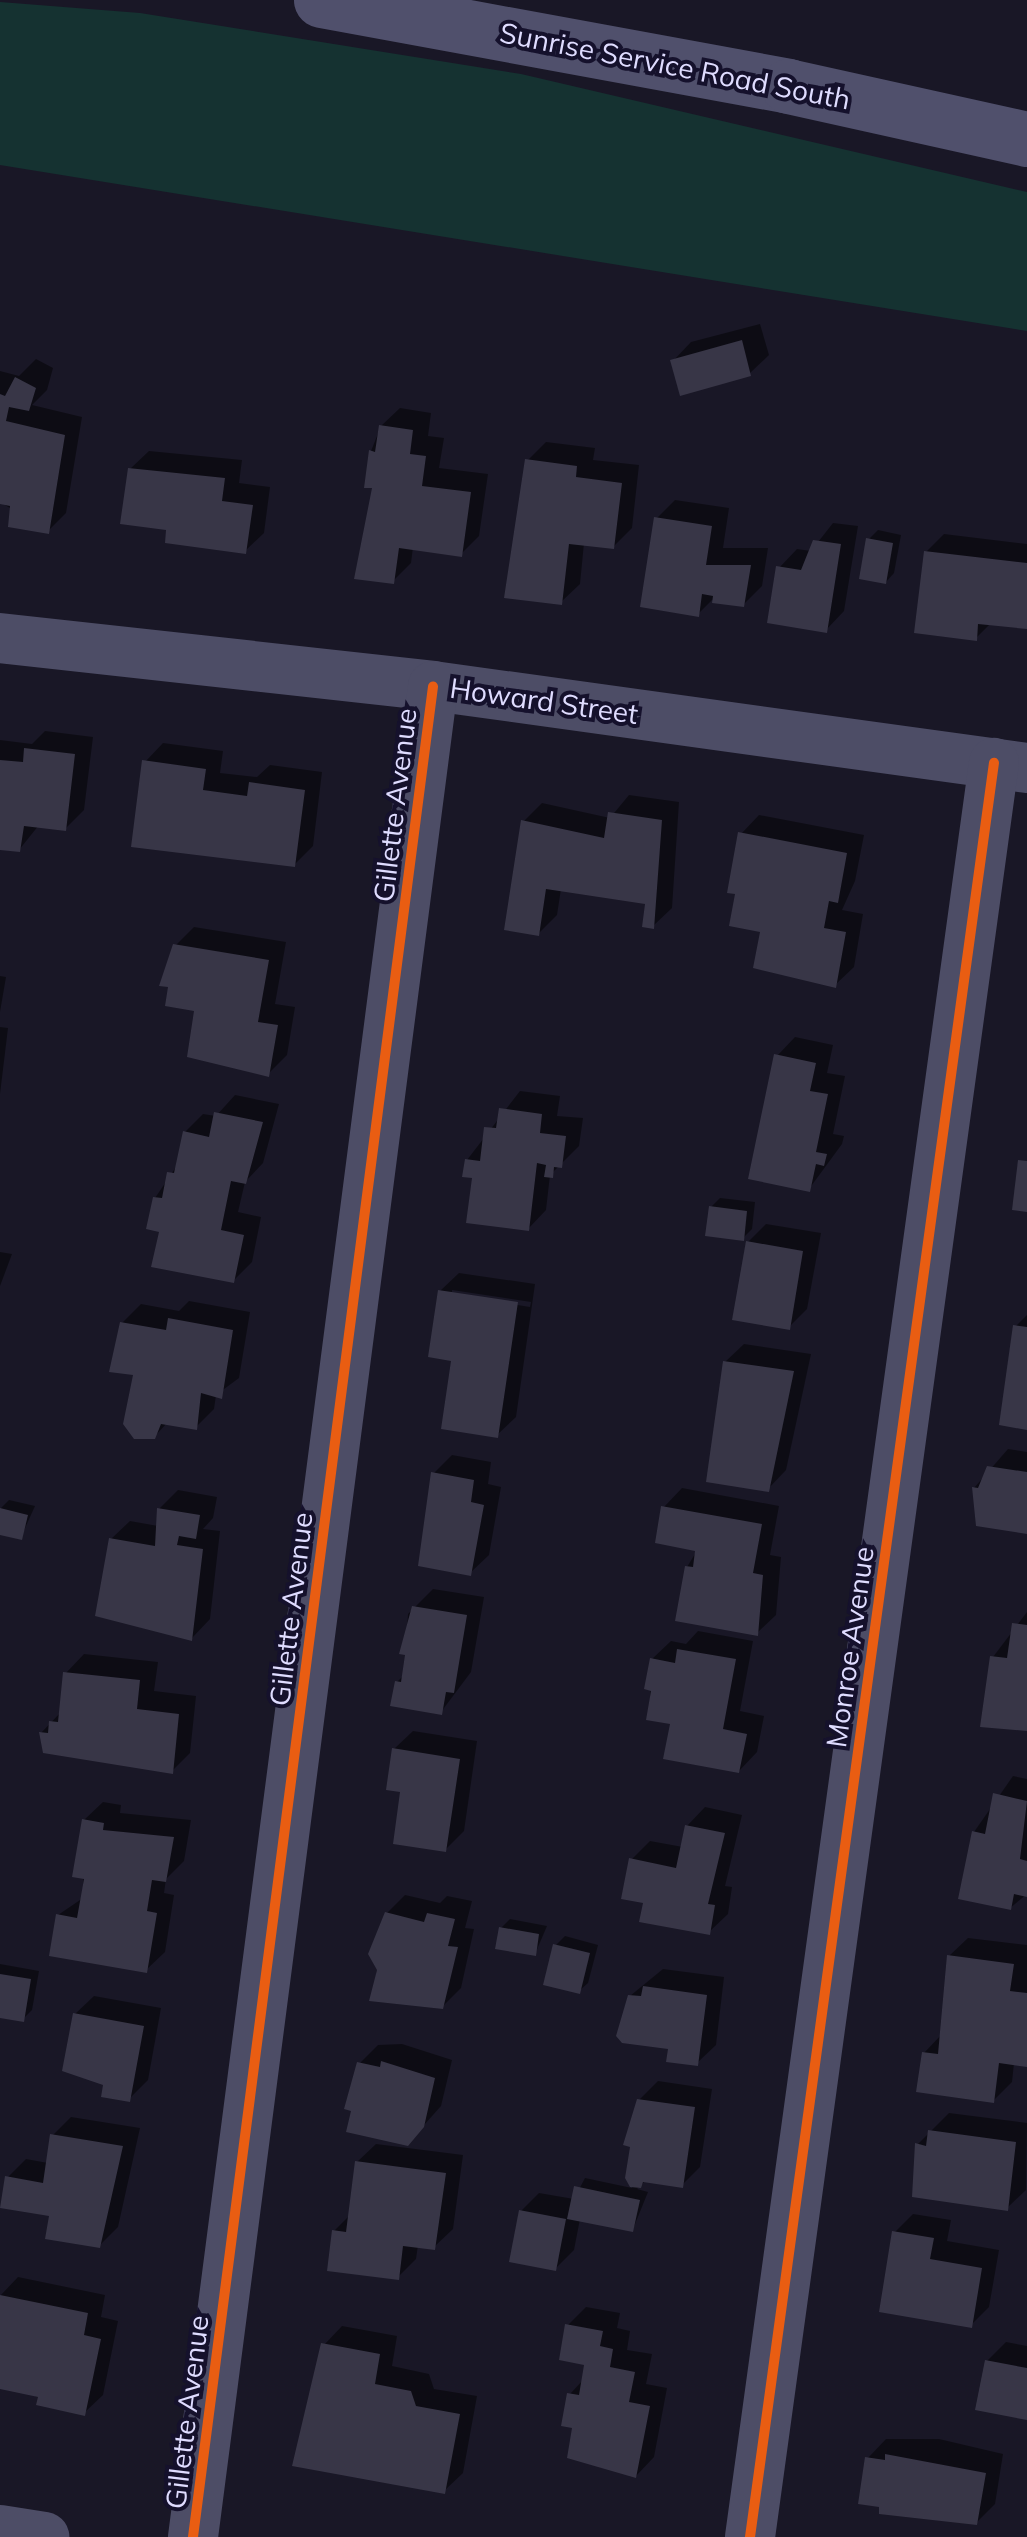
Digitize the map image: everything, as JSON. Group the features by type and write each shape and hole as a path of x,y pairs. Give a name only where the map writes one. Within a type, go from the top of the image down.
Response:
{"main road":[{"name":"Sunrise Service Road South","path":"321,0 788,86 1027,139"}],"street":[{"name":"Howard Street","path":"0,638 434,686 1011,765"},
{"name":"Gillette Avenue","path":"193,2537 434,686"},
{"name":"Monroe Avenue","path":"750,2537 1011,765"},
{"path":"0,2530 44,2537"}],"green space":[{"path":"0,2 140,13 521,74 1027,192 1027,331 0,165"}],"building":[{"path":"742,340 751,376 680,396 670,360"},
{"path":"15,377 36,388 29,411 9,407 6,421 65,435 49,534 8,527 10,506 0,504 0,394 5,396"},
{"path":"379,425 413,430 410,454 426,456 422,486 471,492 462,557 399,548 394,584 354,579 372,488 364,488 369,450 375,452"},
{"path":"525,459 577,466 576,477 622,483 614,549 569,544 562,605 504,598"},
{"path":"128,468 225,478 222,501 253,505 246,554 165,543 166,530 120,524"},
{"path":"654,517 712,526 706,565 751,565 744,607 712,603 713,596 702,594 699,617 640,607"},
{"path":"866,538 893,543 886,584 859,579"},
{"path":"813,540 841,544 827,633 767,623 776,566 801,570"},
{"path":"924,551 1027,563 1027,629 978,624 977,641 914,633"},
{"path":"24,748 75,754 66,831 24,826 20,852 0,850 0,760 23,762"},
{"path":"142,760 206,769 203,790 247,796 249,782 305,790 295,867 131,847"},
{"path":"608,812 662,820 654,929 642,927 645,904 546,889 539,936 504,930 521,820 604,838"},
{"path":"738,832 847,853 838,903 829,901 824,928 846,932 836,988 753,968 760,932 729,926 735,894 727,893"},
{"path":"173,944 269,960 258,1022 278,1025 269,1077 187,1057 194,1011 165,1006 168,987 159,986"},
{"path":"774,1054 816,1063 810,1091 828,1094 816,1152 827,1154 824,1166 816,1164 810,1192 748,1179"},
{"path":"499,1108 542,1114 540,1133 566,1136 562,1168 554,1167 553,1178 544,1177 546,1165 537,1163 529,1231 466,1223 472,1178 462,1177 465,1159 480,1161 484,1127 496,1128"},
{"path":"214,1112 263,1122 246,1184 231,1181 221,1230 244,1235 234,1283 151,1267 159,1232 146,1229 153,1197 162,1198 167,1172 174,1173 183,1131 209,1137"},
{"path":"1018,1160 1027,1161 1027,1212 1012,1210"},
{"path":"709,1206 747,1211 744,1241 705,1236"},
{"path":"746,1241 803,1251 790,1330 732,1320"},
{"path":"438,1290 518,1302 498,1438 441,1429 451,1361 428,1357"},
{"path":"168,1318 233,1330 222,1399 201,1393 197,1430 161,1424 155,1439 134,1439 123,1424 133,1375 109,1372 120,1322 166,1330"},
{"path":"1013,1325 1027,1327 1027,1430 999,1425"},
{"path":"723,1361 794,1371 769,1492 706,1482"},
{"path":"987,1466 1027,1472 1027,1534 976,1526 972,1487 978,1488"},
{"path":"431,1472 474,1480 471,1502 484,1505 471,1576 418,1566"},
{"path":"661,1506 762,1524 753,1573 763,1575 758,1636 675,1621 685,1566 693,1567 695,1551 655,1543"},
{"path":"0,1508 28,1515 22,1540 0,1535"},
{"path":"157,1508 200,1515 196,1539 179,1536 177,1545 203,1549 192,1641 95,1616 109,1538 155,1546"},
{"path":"412,1606 467,1615 454,1693 446,1692 442,1715 390,1706 395,1681 401,1682 405,1655 399,1654"},
{"path":"1012,1623 1027,1625 1027,1731 980,1727 990,1656 1007,1658"},
{"path":"677,1649 736,1659 723,1729 747,1734 739,1773 663,1759 670,1724 646,1720 651,1691 644,1689 650,1658 675,1663"},
{"path":"63,1672 140,1680 137,1709 179,1714 173,1774 43,1753 39,1732 48,1733 49,1721 58,1722"},
{"path":"392,1748 460,1759 446,1852 393,1844 400,1792 386,1790"},
{"path":"993,1793 1027,1801 1020,1859 1027,1861 1027,1897 1014,1894 1011,1910 958,1899 972,1831 985,1834"},
{"path":"82,1819 104,1823 103,1830 174,1837 166,1882 152,1880 147,1911 157,1913 147,1973 49,1956 56,1914 77,1918 84,1879 72,1877"},
{"path":"685,1825 725,1833 708,1904 715,1905 710,1935 639,1922 643,1903 621,1899 629,1858 676,1868"},
{"path":"385,1912 424,1922 427,1913 455,1919 448,1946 458,1947 443,2009 369,2001 377,1970 368,1954"},
{"path":"499,1927 539,1934 536,1956 495,1949"},
{"path":"553,1944 590,1953 580,1994 543,1985"},
{"path":"947,1955 1014,1964 1010,1991 1027,1993 1027,2067 999,2063 994,2103 916,2092 922,2052 938,2054"},
{"path":"0,1974 31,1979 24,2022 0,2018"},
{"path":"643,1986 707,1995 698,2066 666,2062 668,2049 622,2043 616,2036 628,1995 641,1996"},
{"path":"73,2013 144,2026 130,2102 101,2097 103,2085 62,2071"},
{"path":"381,2061 435,2078 424,2127 408,2146 346,2132 351,2111 344,2109 357,2062 380,2067"},
{"path":"637,2099 695,2107 683,2188 643,2182 641,2188 630,2187 625,2178 630,2147 623,2145"},
{"path":"928,2130 1016,2142 1008,2211 912,2197 915,2143 926,2146"},
{"path":"50,2134 123,2146 100,2248 45,2239 49,2216 0,2208 5,2176 43,2183"},
{"path":"355,2161 446,2173 435,2250 403,2246 399,2280 327,2271 332,2230 346,2232"},
{"path":"574,2186 640,2200 633,2232 567,2219"},
{"path":"519,2210 566,2219 556,2271 509,2262"},
{"path":"892,2231 934,2238 930,2259 982,2268 972,2328 879,2312"},
{"path":"0,2295 88,2313 84,2335 101,2339 85,2416 36,2405 38,2397 0,2389"},
{"path":"565,2324 603,2331 600,2346 613,2349 610,2367 635,2372 629,2402 650,2406 636,2478 567,2458 572,2428 561,2426 567,2393 579,2395 584,2365 559,2360"},
{"path":"321,2343 380,2354 375,2384 411,2391 416,2406 460,2414 445,2494 292,2466"},
{"path":"985,2360 1027,2368 1027,2420 975,2410"},
{"path":"885,2454 986,2473 977,2525 879,2514 879,2507 858,2504 865,2457 885,2460"}],"cycle path":[{"path":"193,2537 433,686"},
{"path":"750,2537 994,763"}]}
